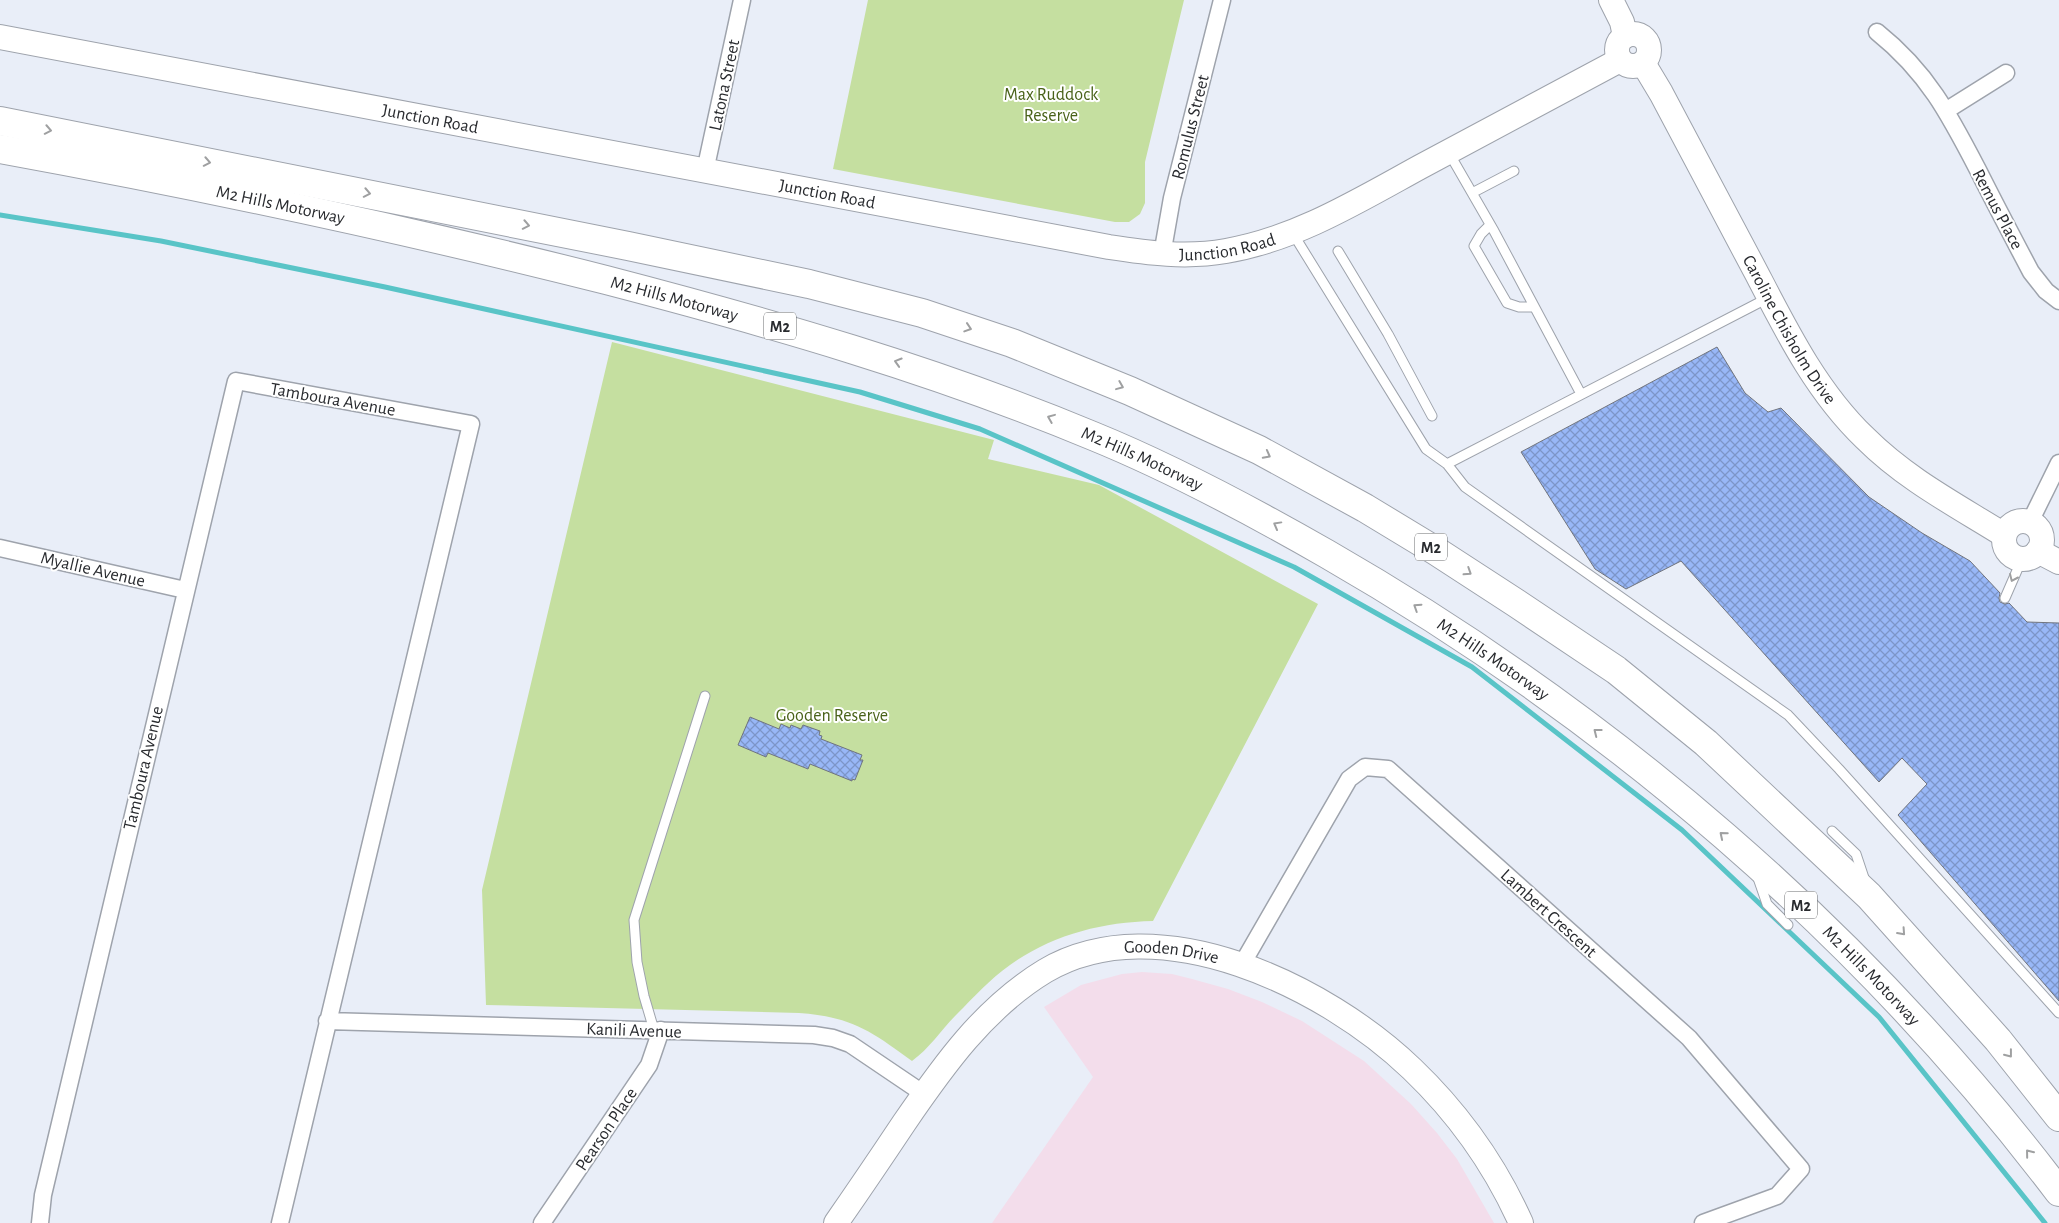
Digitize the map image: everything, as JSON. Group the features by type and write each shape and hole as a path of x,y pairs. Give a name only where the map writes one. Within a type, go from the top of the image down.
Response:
{"highway":[{"name":"M2 Hills Motorway","path":"0,121 619,244 809,284 922,313 994,337 1121,387 1258,450 1365,508 1436,551 1616,670 1706,743 1869,896 1998,1040 2059,1117"},
{"name":"M2 Hills Motorway","path":"0,149 133,173 370,223 645,290 793,330 907,365 1096,436 1145,458 1271,522 1403,597 1502,662 1592,728 1678,796 1751,858 1891,993 1995,1110 2059,1192"}],"street":[{"name":"Latona Street","path":"705,171 742,0"},
{"name":"Romulus Street","path":"1162,254 1172,198 1222,0"},
{"path":"1611,0 1622,22 1625,36 1617,46 1631,61"},
{"name":"Remus Place","path":"1877,32 1898,49 1913,65 1947,110 2031,272 2046,290 2059,301"},
{"name":"Junction Road","path":"0,37 1109,247 1162,254 1204,254 1226,251 1249,246 1323,220 1449,152 1631,61"},
{"name":"Caroline Chisholm Drive","path":"1631,61 1661,93 1769,298 1814,378 1863,437 1902,471 1930,491 2004,535"},
{"path":"1947,110 2006,73"},
{"name":"Tamboura Avenue","path":"40,1223 43,1195 185,590 236,382 471,424 280,1223"},
{"path":"2030,522 2059,463"},
{"path":"2030,555 2042,541 2042,534 2030,522 2019,521 2013,523 2004,535 2006,549 2016,558 2030,555 2059,562"},
{"name":"Myallie Avenue","path":"0,548 185,590"},
{"name":"Lambert Crescent","path":"1241,966 1349,779 1365,767 1388,769 1689,1038 1801,1170 1777,1196 1703,1223"},
{"name":"Gooden Drive","path":"836,1223 924,1094 971,1033 999,1005 1037,977 1061,963 1113,948 1148,946 1190,951 1241,966 1278,980 1317,1000 1370,1034 1411,1068 1452,1111 1495,1172 1522,1223"},
{"name":"Kanili Avenue","path":"327,1020 814,1035 834,1038 850,1044 924,1094"},
{"name":"Pearson Place","path":"542,1223 649,1066 658,1030"}],"lane":[{"path":"1449,152 1581,394"},
{"path":"1472,193 1514,171"},
{"path":"1490,225 1481,234 1474,246 1507,304 1520,307 1534,307"},
{"path":"1292,232 1426,450 1447,464 1465,487 1788,715 2059,1013"},
{"path":"1338,251 1388,334 1432,416"},
{"path":"1447,464 1769,298"},
{"path":"2005,598 2030,555"},
{"path":"658,1030 644,996 637,962 634,920 705,696"},
{"path":"1832,830 1856,854 1869,896"},
{"path":"1751,858 1767,904 1788,924"}],"shaded area":[{"path":"1142,972 1172,974 1192,979 1228,989 1262,1002 1302,1021 1364,1061 1411,1104 1437,1133 1457,1159 1494,1223 992,1223 1093,1077 1044,1007 1081,985 1122,974"}],"green space":[{"name":"Max Ruddock Reserve","path":"868,0 1184,0 1145,162 1145,203 1140,214 1129,222 1115,222 833,169"},
{"name":"Gooden Reserve","path":"612,342 994,440 988,459 1099,485 1318,604 1153,921 1096,927 1060,938 1026,955 989,982 912,1061 860,1027 817,1015 486,1005 482,890"}],"building":[{"path":"1717,347 1745,393 1768,412 1781,408 1869,497 1922,533 1970,561 2000,593 2000,602 2009,603 2027,622 2059,623 2059,1001 1898,815 1927,784 1902,758 1879,782 1681,561 1626,589 1595,569 1521,452"},
{"path":"750,717 779,729 781,724 790,728 791,725 801,729 803,725 820,731 821,739 862,755 860,760 863,760 855,780 852,779 852,781 810,764 808,769 768,753 766,757 738,745"}],"waterway":[{"path":"0,215 161,241 385,287 860,392 980,429 1294,567 1472,667 1682,830 1879,1017 2045,1223"}]}
